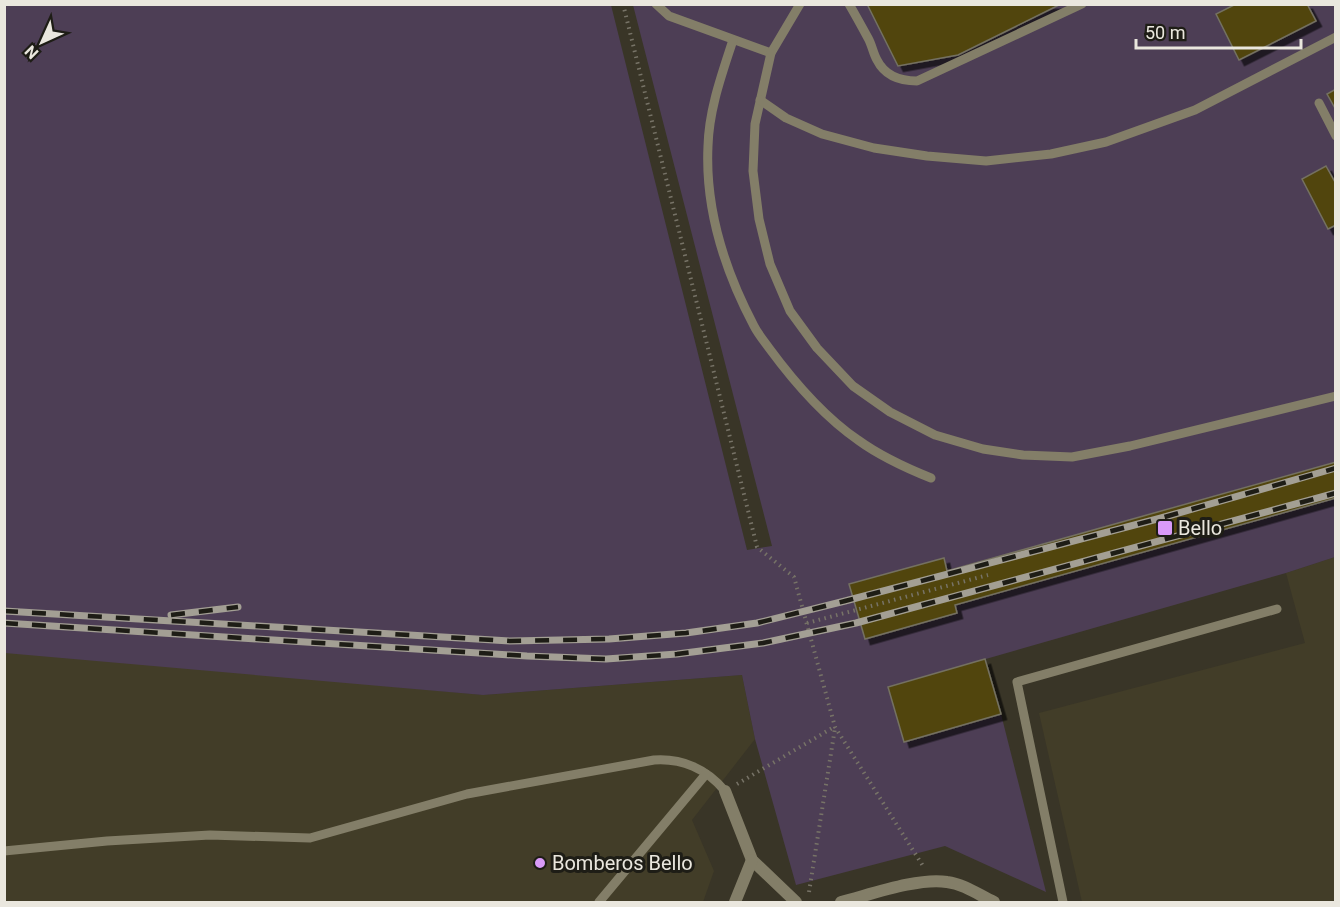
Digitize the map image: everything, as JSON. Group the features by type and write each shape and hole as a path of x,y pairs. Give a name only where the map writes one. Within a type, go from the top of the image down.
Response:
{"street":[{"path":"725,791 752,860 796,903"},
{"path":"735,903 752,860"},
{"path":"841,903 916,883 932,881 963,886 994,903"}],"lane":[{"path":"656,4 669,16 771,53"},
{"path":"800,4 771,53 755,124 753,171 759,219 770,264 790,311 817,348 853,386 890,412 935,435 983,449 1023,455 1072,457 1141,443 1335,396"},
{"path":"849,4 882,67 891,76 904,81 917,81 1082,4"},
{"path":"760,100 786,118 822,134 874,148 927,156 986,161 1051,154 1106,142 1195,110 1335,37"},
{"path":"733,40 714,101 708,146 710,192 717,234 737,291 755,328 783,367 820,409 858,440 903,466 931,478"},
{"path":"1319,103 1335,136"},
{"path":"1063,903 1017,682 1277,609"},
{"path":"4,851 107,841 210,835 310,838 467,794 654,760 668,759 688,764 706,774 725,791"},
{"path":"599,903 706,774"}],"path":[{"path":"623,4 757,548 794,578 835,727 932,881"},
{"path":"807,623 988,575"},
{"path":"725,791 835,727"},
{"path":"807,903 835,727"}],"shaded area":[{"path":"4,5 611,5 747,550 772,546 633,5 1335,5 1335,557 888,687 904,742 1001,714 1046,892 945,846 796,885 755,739 742,675 483,695 5,653"},
{"path":"1335,557 1335,902 1082,902 1039,713 1305,643 1286,573"},
{"path":"4,650 483,695 742,675 755,739 692,820 714,871 703,902 5,902"}],"building":[{"path":"867,4 1061,4 958,55 898,66"},
{"path":"1236,4 1307,4 1316,21 1239,60 1216,14"},
{"path":"1336,89 1336,110 1327,94"},
{"path":"1326,166 1336,184 1336,225 1328,229 1302,179"},
{"name":"Bello","path":"1336,462 1336,498 955,605 957,613 865,639 849,584 944,558 947,571"},
{"path":"985,659 1001,714 904,742 888,687"}],"railway":[{"path":"4,611 510,641 609,639 686,633 757,623 845,601 1161,518 1336,468"},
{"path":"4,623 527,656 606,659 677,654 763,643 856,623 1336,493"},
{"path":"171,615 238,607"}],"place":[{"name":"Bello","path":"1165,528"},
{"name":"Bomberos Bello","path":"540,863"}]}
